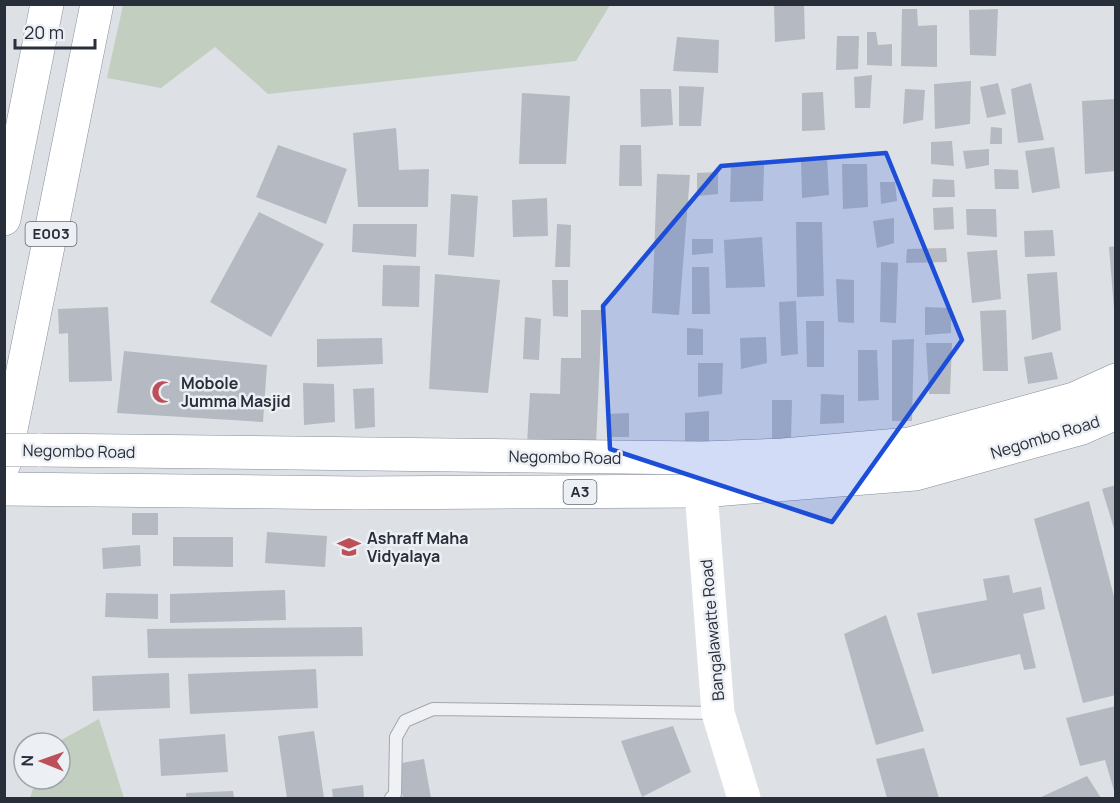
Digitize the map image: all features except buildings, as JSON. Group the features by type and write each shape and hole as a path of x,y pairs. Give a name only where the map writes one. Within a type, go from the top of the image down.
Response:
{"main road":[{"name":"E003","path":"4,219 47,4"},
{"name":"E003","path":"4,464 97,4"},
{"name":"Negombo Road","path":"4,450 703,458 783,455 910,444 1074,399 1116,381"},
{"name":"Negombo Road","path":"19,489 358,493 701,491 915,474 1082,428 1116,414"},
{"name":"Bangalawatte Road","path":"703,458 701,491 718,713 744,798"}],"lane":[{"path":"391,798 395,794 396,737 405,721 433,709 718,713"}],"highlighted area":[{"path":"886,153 962,340 832,522 610,449 603,306 721,166"}],"green space":[{"path":"123,4 610,5 576,61 268,94 215,47 161,88 107,78"},
{"path":"99,719 124,798 30,798 32,791 72,791 72,734"}],"place":[{"name":"Mobole Jumma Masjid","path":"163,392"},
{"name":"Ashraff Maha Vidyalaya","path":"349,547"}]}
